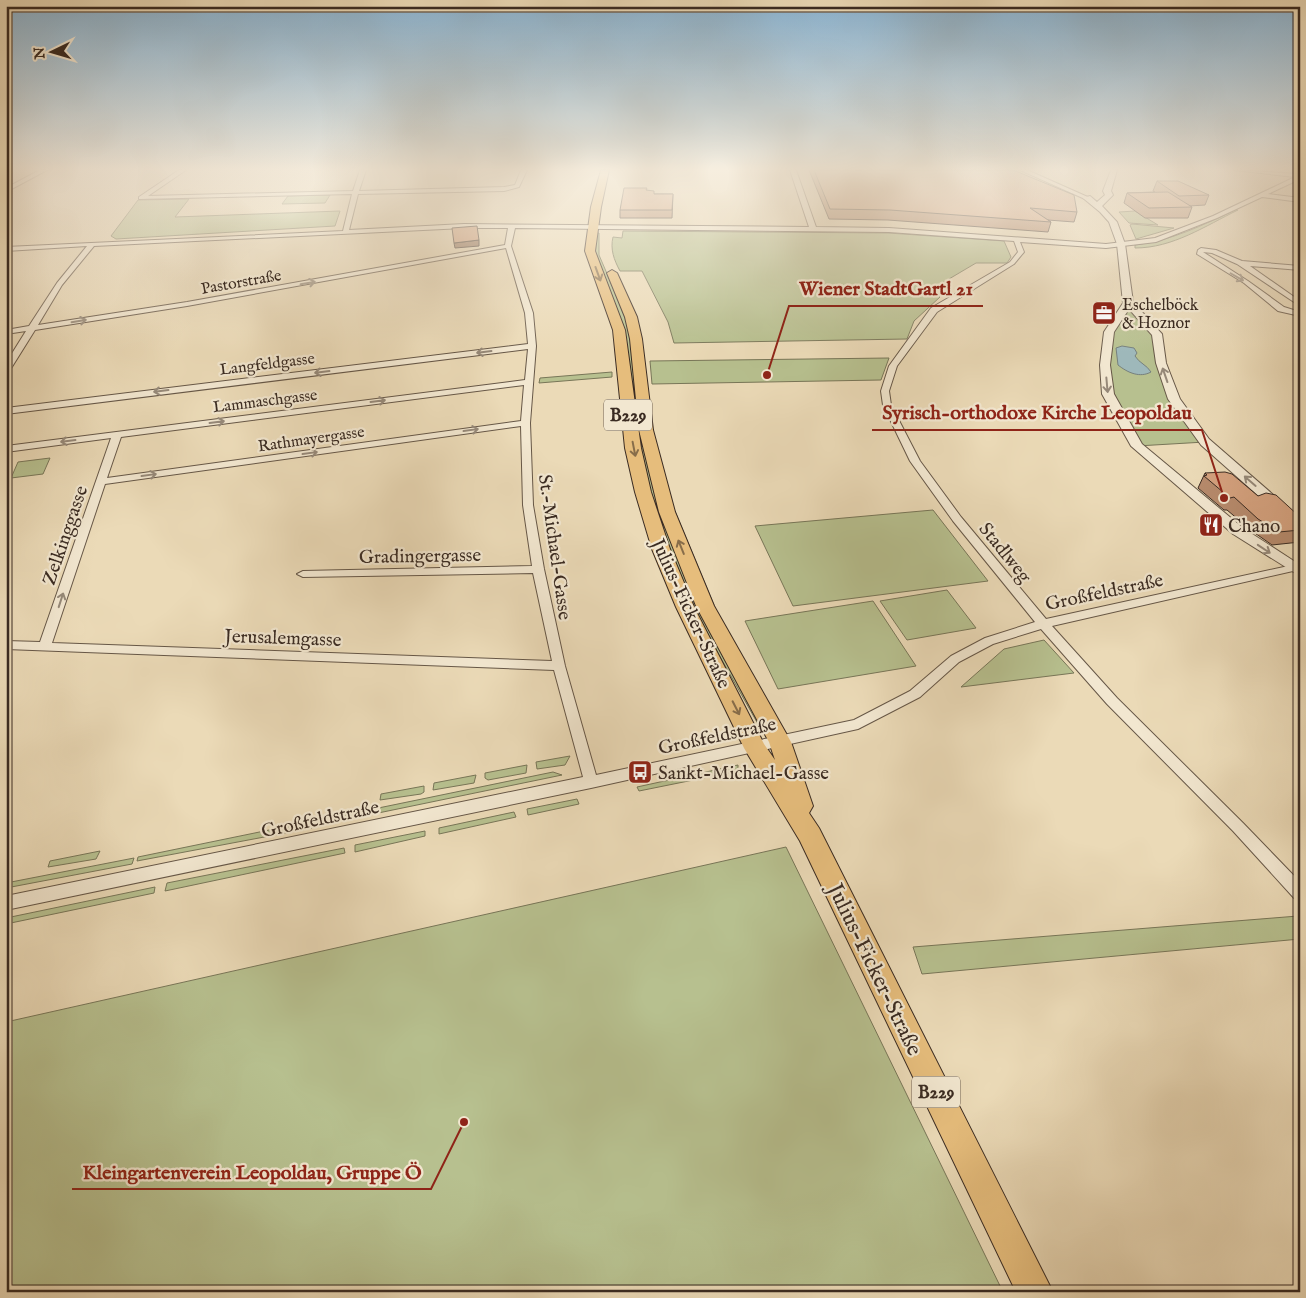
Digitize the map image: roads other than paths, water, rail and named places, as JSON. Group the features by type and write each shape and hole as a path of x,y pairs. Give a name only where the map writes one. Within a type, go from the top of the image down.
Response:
{"main road":[{"name":"Julius-Ficker-Straße","path":"599,231 590,250 619,330 633,448 654,530 685,607 755,748 810,835 1035,1292"},
{"name":"Julius-Ficker-Straße","path":"607,260 631,317 636,339 646,430 667,512 705,606 780,742 810,835"}],"street":[{"path":"6,249 184,241 339,231"},
{"path":"508,246 511,231"},
{"path":"911,231 1106,246 1156,240 1181,231"},
{"path":"964,231 1121,244"},
{"path":"1116,231 1121,244 1128,303 1157,334 1161,363 1174,399 1205,442 1300,525"},
{"name":"Stadlweg","path":"1016,239 1021,252 1012,263 934,310 893,366 885,391 885,398 915,461 957,519 1043,624 1112,701 1300,892"},
{"path":"6,370 58,284 92,244"},
{"name":"Pastorstraße","path":"6,332 336,278 508,246"},
{"name":"St.-Michael-Gasse","path":"508,246 529,313 532,346 525,423 528,505 538,569 559,666 591,782"},
{"path":"1300,304 1219,252 1201,250 1198,253 1246,282 1281,309 1300,314"},
{"path":"1237,262 1300,268"},
{"path":"1128,303 1109,332 1105,365 1108,394 1137,446 1238,532 1298,568"},
{"name":"Langfeldgasse","path":"6,411 532,346"},
{"name":"Lammaschgasse","path":"6,449 528,382"},
{"name":"Rathmayergasse","path":"101,482 525,423"},
{"name":"Zelkinggasse","path":"46,646 116,435"},
{"name":"Großfeldstraße","path":"6,903 755,748 858,724 915,694 955,659 989,640 1043,624 1298,568"},
{"name":"Gradingergasse","path":"303,574 538,569"},
{"name":"Jerusalemgasse","path":"6,645 559,666"}],"water":[{"path":"1122,346 1134,348 1137,353 1135,356 1151,372 1143,375 1134,374 1118,365 1116,348"}],"place":[{"name":"Eschelböck & Hoznor","path":"1104,313"},
{"name":"Wiener StadtGartl 21","path":"767,375"},
{"name":"Syrisch-orthodoxe Kirche Leopoldau","path":"1224,498"},
{"name":"Chano","path":"1211,525"},
{"name":"Sankt-Michael-Gasse","path":"640,772"},
{"name":"Kleingartenverein Leopoldau, Gruppe Ö","path":"464,1122"}]}
